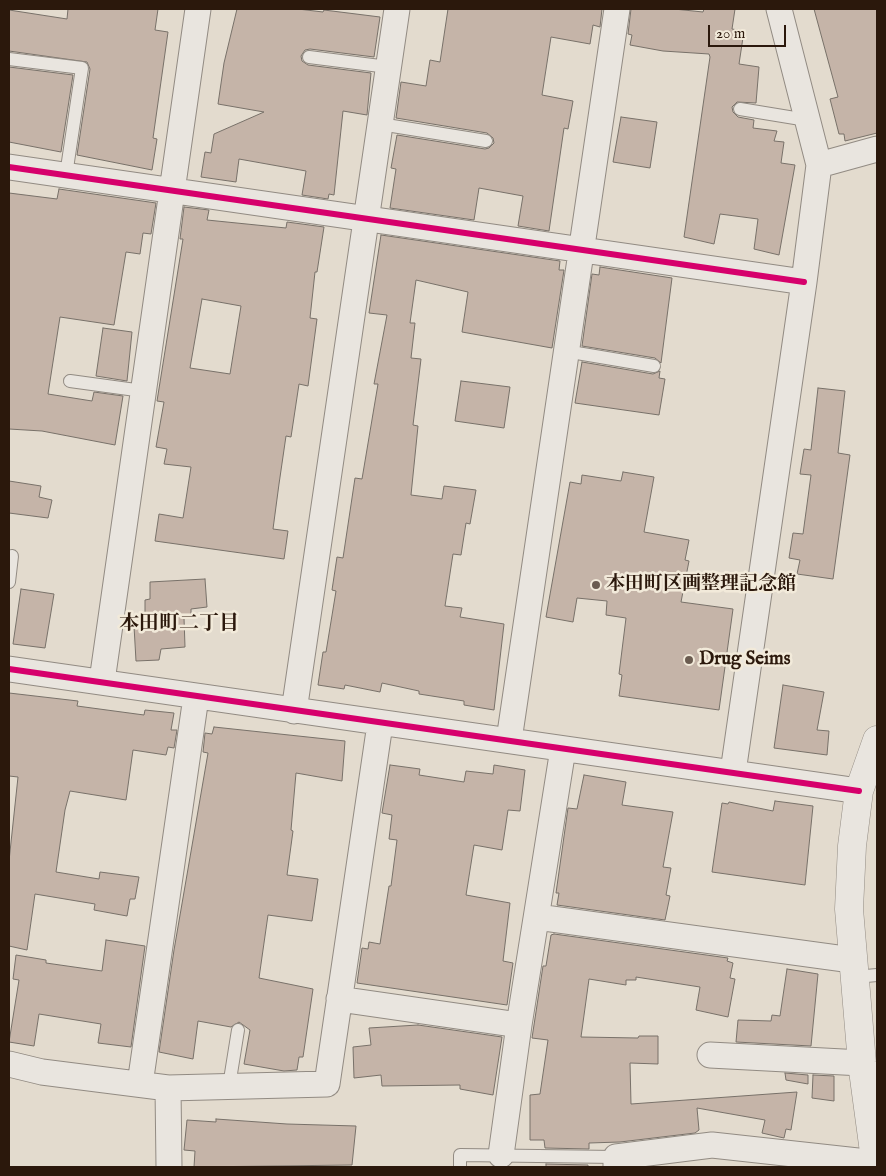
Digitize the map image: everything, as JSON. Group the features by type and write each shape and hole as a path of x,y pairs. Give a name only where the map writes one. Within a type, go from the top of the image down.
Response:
{"street":[{"path":"102,681 198,9"},
{"path":"294,711 396,9"},
{"path":"509,740 616,9"},
{"path":"733,772 804,282 819,165 779,9"},
{"path":"819,165 877,149"},
{"path":"9,167 804,282"},
{"path":"9,669 102,681 380,724 509,740 859,791"},
{"path":"140,1084 196,697"},
{"path":"9,1064 42,1072 168,1088 327,1084 380,724"},
{"path":"616,1162 712,1145 876,1165 873,1095 862,1063 861,971 849,910 852,846 859,791 877,740"},
{"path":"501,1155 519,1025 564,749"},
{"path":"537,917 861,971"},
{"path":"339,999 519,1025"},
{"path":"710,1055 862,1063"},
{"path":"168,1088 169,1167"}],"lane":[{"path":"309,57 388,67"},
{"path":"9,58 82,68 66,175"},
{"path":"740,109 808,120"},
{"path":"380,124 486,140"},
{"path":"565,351 654,366"},
{"path":"70,381 143,391"},
{"path":"9,582 12,556"},
{"path":"229,1086 238,1030"},
{"path":"460,1167 460,1155 501,1155 616,1162"}],"building":[{"path":"68,9 158,9 155,30 168,32 153,138 157,139 152,170 77,155 90,69 87,62 9,51 9,10 67,19"},
{"path":"237,9 298,9 323,12 324,10 380,17 374,57 310,49 305,50 301,56 302,61 308,65 371,73 367,115 343,111 334,195 329,194 328,199 302,195 306,171 239,159 236,182 201,177 205,152 211,153 214,134 264,112 218,104 224,63"},
{"path":"448,9 602,9 600,27 593,25 590,44 551,37 542,95 573,101 568,129 564,128 549,231 518,226 523,196 479,188 474,220 390,208 396,169 391,168 397,135 485,149 494,143 493,138 487,133 396,118 401,82 426,86 430,60 440,62"},
{"path":"631,9 674,9 703,12 704,9 735,9 732,29 744,31 739,64 759,67 756,103 737,102 732,107 733,112 738,117 754,120 753,128 777,131 774,141 784,142 781,163 795,165 779,255 754,249 758,219 720,214 714,244 684,237 710,57 709,54 663,51 630,45 632,35 628,34"},
{"path":"814,9 877,9 877,133 845,141 844,134 839,134 830,99 838,97"},
{"path":"9,67 73,75 61,152 9,142"},
{"path":"621,117 657,122 650,168 613,162"},
{"path":"59,189 156,203 151,234 143,233 140,254 126,252 114,325 60,317 48,394 92,401 94,392 123,396 115,445 42,431 9,429 9,193 57,199"},
{"path":"184,207 209,210 207,220 286,228 287,222 324,227 317,272 315,272 310,318 317,319 308,386 299,384 291,437 286,436 273,529 288,531 284,559 155,541 159,514 183,518 191,467 164,464 167,449 156,447 164,402 157,401 183,239 180,239","holes":["202,299 241,306 230,374 190,368"]},
{"path":"381,235 560,261 559,270 564,270 552,348 462,332 468,292 416,280 410,323 415,323 411,358 421,359 413,425 418,426 411,495 442,499 444,486 476,490 470,524 466,523 461,555 453,554 445,606 462,608 460,617 504,624 494,710 464,705 464,701 419,694 419,691 382,683 380,692 345,685 344,689 318,685 323,652 326,652 336,591 332,590 337,557 343,558 355,478 362,479 378,384 374,384 387,315 369,313"},
{"path":"600,267 672,278 661,363 655,358 582,346 592,274 599,275"},
{"path":"103,328 132,332 127,381 96,376"},
{"path":"582,362 653,374 660,371 659,378 665,379 659,415 575,403"},
{"path":"461,381 510,387 504,428 455,421"},
{"path":"818,388 845,391 838,453 850,455 833,579 797,574 800,560 789,558 793,533 803,534 811,475 800,474 804,449 811,450"},
{"path":"623,472 654,477 644,532 689,540 685,560 689,561 681,602 733,609 719,710 619,696 622,675 619,674 626,618 606,615 607,601 577,598 573,622 546,617 570,482 581,484 582,475 621,481"},
{"path":"9,481 41,486 39,497 52,500 48,518 9,513"},
{"path":"205,579 207,607 191,609 191,618 184,618 185,647 161,649 159,660 136,661 134,626 145,626 145,600 150,599 150,582"},
{"path":"21,589 54,594 45,648 13,644"},
{"path":"783,685 824,692 817,730 829,731 827,755 774,748"},
{"path":"9,693 78,701 77,706 144,715 145,710 174,713 171,730 177,730 174,748 168,747 166,755 133,750 126,800 70,791 65,810 56,872 99,879 100,872 139,877 135,899 130,899 127,916 94,910 95,904 35,894 27,950 9,946 9,861 18,777 9,776"},
{"path":"214,727 345,741 342,781 296,773 291,830 293,831 287,875 318,879 312,921 268,915 259,978 313,989 303,1057 299,1057 297,1070 284,1071 244,1064 250,1030 239,1022 231,1027 198,1021 193,1059 159,1052 174,950 208,753 203,752 205,733 212,734"},
{"path":"390,765 420,769 419,775 464,782 466,771 493,774 494,765 525,770 520,811 508,810 502,850 474,845 466,895 510,903 503,961 513,963 507,1005 357,983 362,948 368,949 369,942 380,944 389,886 391,886 397,840 389,839 392,815 382,813"},
{"path":"584,775 626,782 622,805 673,812 663,867 671,868 666,895 670,896 665,920 557,905 559,893 556,893 568,808 577,809"},
{"path":"775,801 813,806 805,885 712,872 722,803 728,804 729,802 773,811"},
{"path":"551,935 728,958 727,961 733,963 730,978 735,979 728,1017 696,1010 700,987 636,977 636,980 626,980 626,985 589,979 581,1037 638,1038 639,1036 658,1036 658,1064 630,1063 631,1104 797,1092 791,1130 786,1129 784,1138 762,1133 765,1120 697,1108 699,1130 695,1133 620,1142 589,1143 589,1149 545,1148 544,1140 530,1140 530,1095 540,1094 548,1040 532,1038 543,966 546,966"},
{"path":"106,940 145,946 131,1047 98,1043 101,1024 39,1014 34,1046 9,1042 19,980 13,979 16,955 46,960 46,963 102,971"},
{"path":"787,969 818,974 811,1046 736,1042 738,1020 771,1021 772,1015 780,1016"},
{"path":"418,1025 502,1037 493,1095 460,1089 460,1085 382,1086 381,1075 354,1078 353,1047 371,1045 369,1028"},
{"path":"785,1073 808,1075 808,1084 786,1080"},
{"path":"813,1075 834,1076 834,1101 812,1098"},
{"path":"216,1119 356,1126 352,1165 194,1167 195,1151 184,1150 187,1120 216,1122"},
{"path":"546,1164 588,1165 588,1167 546,1167"}],"cycle path":[{"path":"9,167 804,282"},
{"path":"9,669 859,791"}],"place":[{"name":"本田町区画整理記念館","path":"596,585"},
{"name":"Drug Seims","path":"689,660"}],"district":[{"name":"本田町二丁目","path":"179,625"}]}
